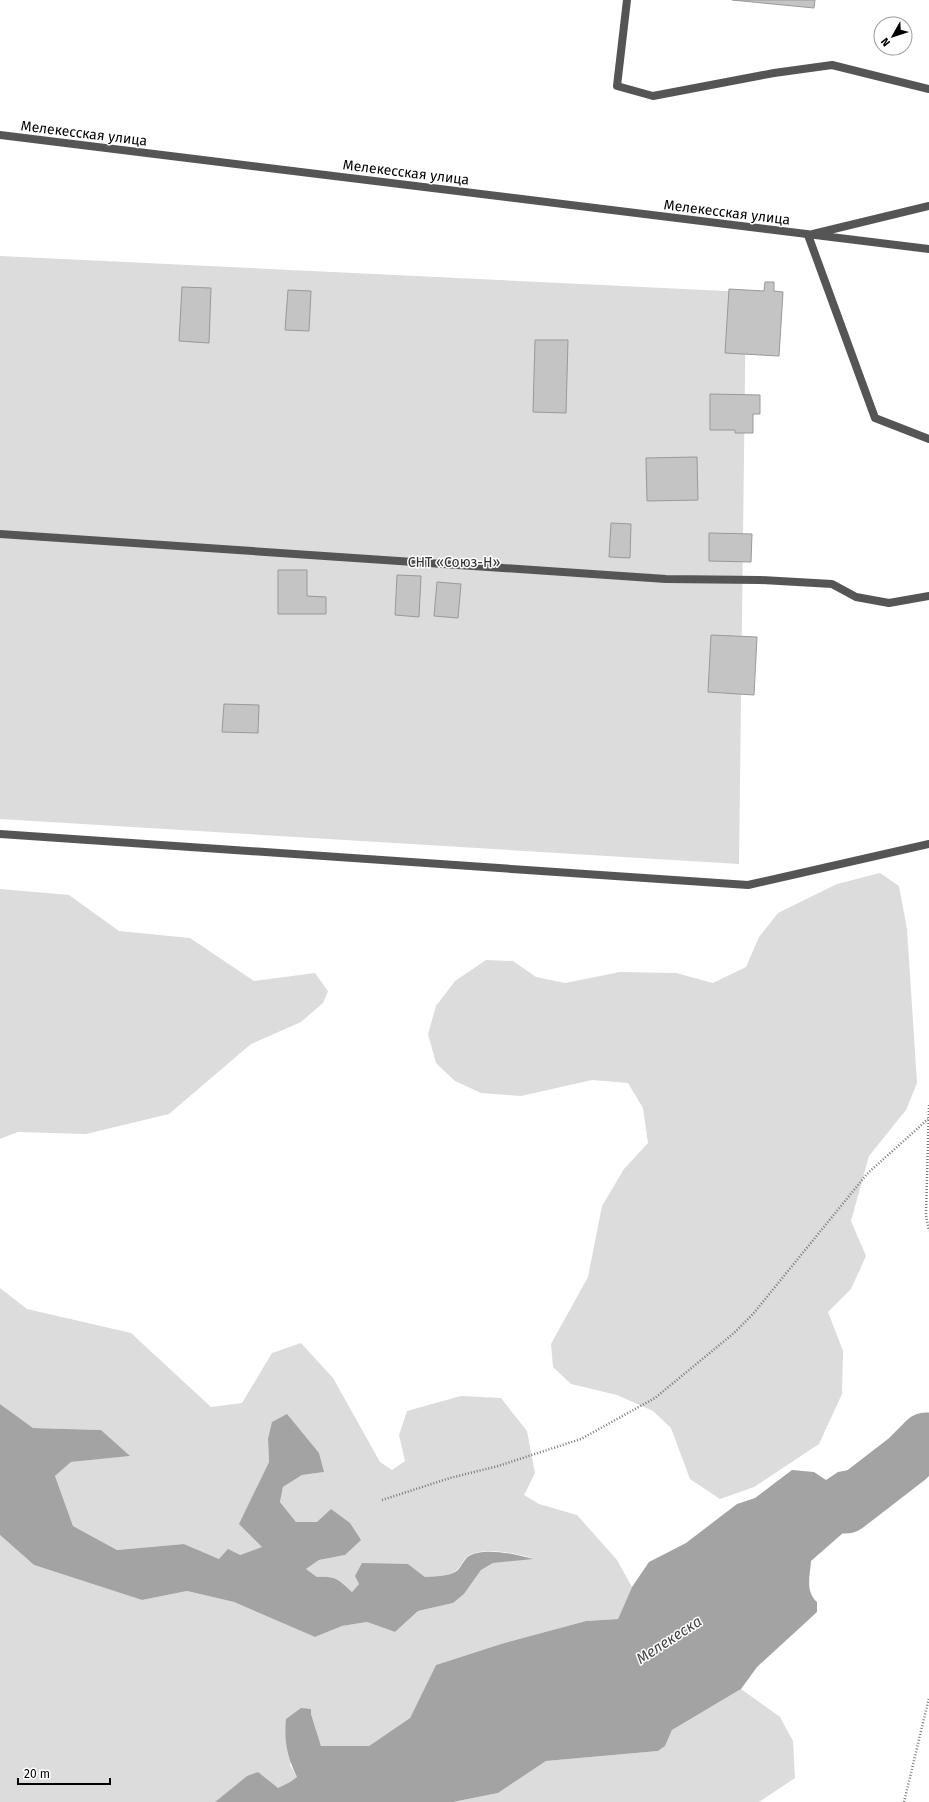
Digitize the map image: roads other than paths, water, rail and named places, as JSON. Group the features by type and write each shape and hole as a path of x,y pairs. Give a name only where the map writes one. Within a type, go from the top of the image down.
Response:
{"street":[{"path":"627,0 617,86 653,96 774,73 832,65 923,89 929,89"},
{"name":"Мелекесская улица","path":"0,135 929,249"},
{"path":"929,206 808,235 875,418 929,439"},
{"path":"0,534 666,579 760,580 832,584 856,597 889,603 929,596"},
{"path":"0,834 748,885 929,844"}],"water":[{"path":"0,1404 33,1428 101,1430 130,1456 71,1462 55,1476 73,1526 117,1550 184,1544 219,1559 228,1549 240,1555 262,1547 239,1524 269,1462 268,1439 272,1422 287,1414 319,1453 324,1472 302,1475 283,1487 280,1502 296,1522 317,1522 331,1509 350,1523 361,1540 345,1555 319,1560 306,1569 317,1577 329,1577 336,1579 352,1592 359,1584 355,1576 362,1563 408,1564 425,1577 451,1574 458,1570 469,1556 475,1553 500,1552 533,1559 493,1563 481,1570 464,1594 453,1603 418,1611 395,1632 367,1622 342,1626 315,1637 234,1602 187,1591 142,1600 34,1565 0,1535"},
{"path":"907,1459 859,1519 811,1561 809,1583 813,1598 817,1602 817,1612 757,1667 741,1689 672,1730 665,1746 658,1751 546,1761 498,1793 453,1802 215,1802 247,1776 258,1772 278,1788 297,1777 287,1749 285,1727 286,1719 301,1708 311,1709 311,1714 321,1746 369,1746 410,1718 436,1665 501,1644 586,1621 618,1619 632,1587 649,1562 686,1543 737,1504 755,1498 792,1470 814,1472 826,1480 838,1472"}],"waterway":[{"name":"Мелекеска","path":"846,1506 907,1459 926,1440 929,1440"}],"park label":[{"name":"СНТ «Союз-Н»","path":"454,562"}]}
